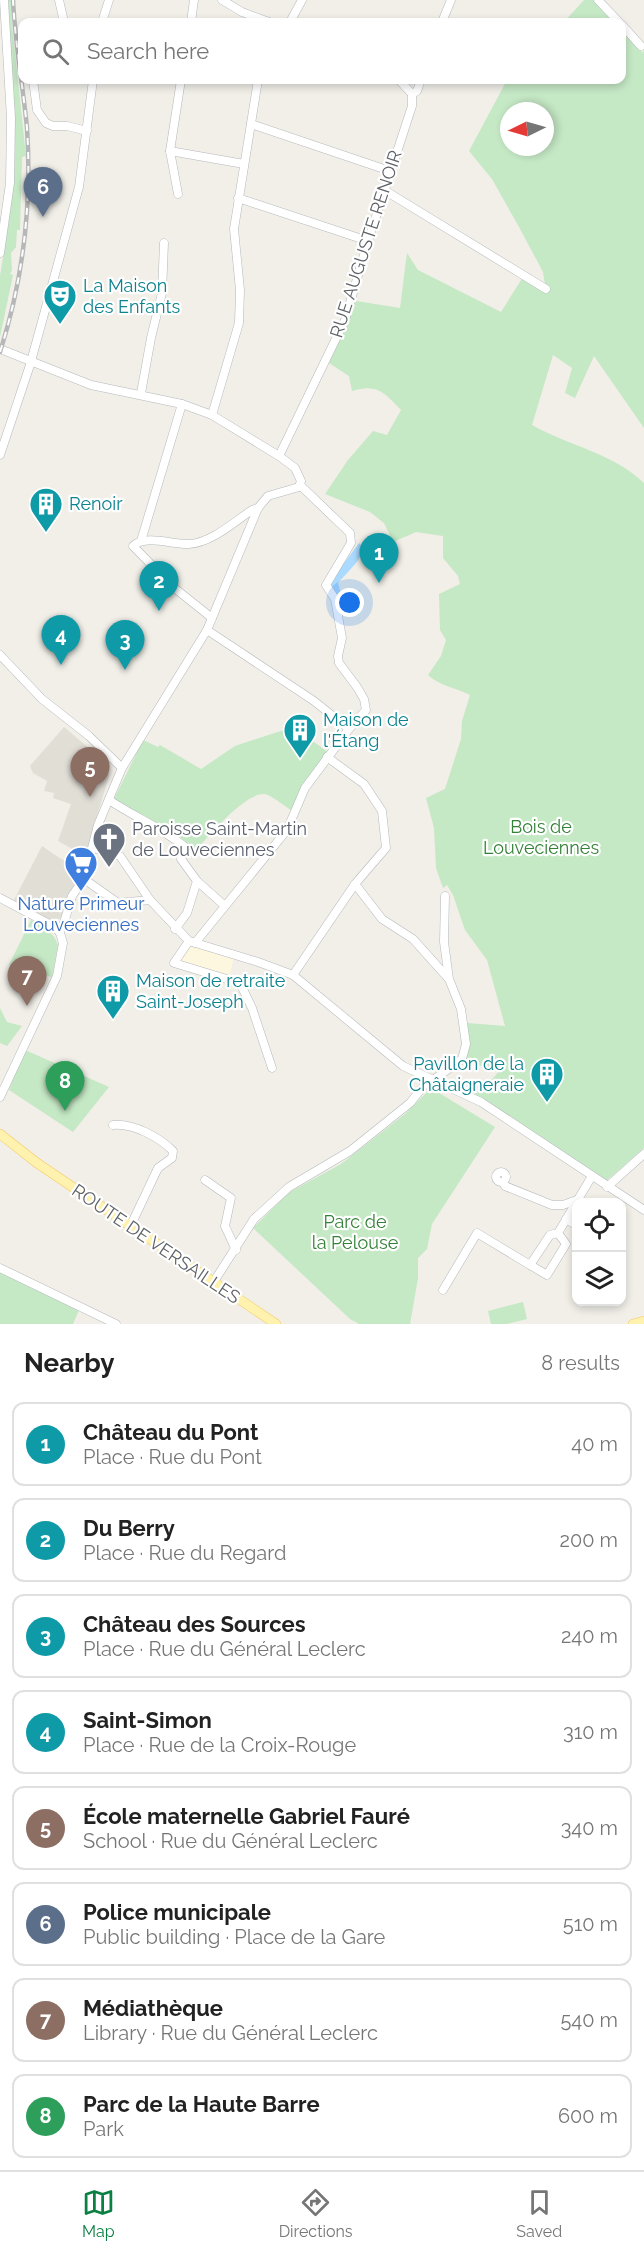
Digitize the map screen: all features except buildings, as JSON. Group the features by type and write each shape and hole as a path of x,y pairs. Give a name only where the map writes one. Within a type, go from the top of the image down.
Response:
{"main road":[{"name":"ROUTE DE VERSAILLES","path":"0,1134 37,1164"},
{"name":"ROUTE DE VERSAILLES","path":"0,1143 37,1164 276,1324"},
{"path":"633,1324 644,1321"}],"street":[{"path":"59,0 63,18"},
{"path":"103,18 109,0"},
{"path":"192,18 194,0"},
{"path":"222,0 242,12 258,18"},
{"path":"292,18 302,0"},
{"path":"444,18 451,0"},
{"path":"598,0 614,18"},
{"path":"0,253 10,183 11,118 3,6"},
{"path":"626,30 641,46"},
{"path":"34,84 37,110 46,123 87,130"},
{"path":"0,455 31,361 79,187 93,84"},
{"path":"178,194 170,151 181,84"},
{"path":"212,415 239,323 240,290 234,229 257,84"},
{"path":"403,84 412,94 417,92 420,84"},
{"name":"RUE AUGUSTE RENOIR","path":"279,456 345,320 412,106 412,94"},
{"path":"250,124 390,171"},
{"path":"170,151 244,164"},
{"path":"384,190 546,289"},
{"path":"238,198 368,241"},
{"path":"141,393 162,293 164,243"},
{"path":"0,349 91,385 141,393 212,415 279,456 295,468 301,477 300,485 295,489 268,496 258,508 207,630 122,768 99,825 84,879 72,896 63,926 59,931"},
{"path":"141,541 182,404"},
{"path":"272,1068 252,1008 240,983 174,963 225,906 287,830 303,791 327,757 366,710 364,699 339,663 338,656 342,638 335,599 326,585 351,543 350,533 300,485"},
{"path":"212,618 172,586 133,546 141,541 191,544 207,539 258,508"},
{"path":"207,630 314,701 349,729"},
{"path":"0,656 42,699 89,736 122,768"},
{"path":"293,975 354,884 386,848 382,812 364,784 327,757"},
{"path":"109,800 185,847 181,859 197,881 225,906"},
{"path":"93,848 120,856 150,900 176,929 192,942 293,975 404,1066 481,1102 644,1210"},
{"path":"84,879 118,903 150,900"},
{"path":"176,929 186,913 197,881"},
{"path":"354,884 382,919 413,939 449,979"},
{"path":"213,1283 236,1250 248,1226 289,1187 351,1151 410,1103 431,1080 462,1059 466,1044 461,1009 449,979 444,942 445,896"},
{"path":"0,898 49,923 59,931 63,943 57,976 0,1097"},
{"path":"113,1125 136,1128 173,1151 172,1158 158,1168 130,1227"},
{"path":"607,1187 644,1154"},
{"path":"579,1198 591,1176"},
{"path":"205,1180 231,1198 225,1226 236,1250"},
{"path":"503,1182 505,1186 552,1205 572,1202"},
{"path":"530,1265 550,1235 558,1233 572,1210"},
{"path":"566,1219 572,1223"},
{"path":"443,1290 477,1233 547,1275 566,1244 558,1233"},
{"path":"0,1268 116,1324"}],"shaded area":[{"path":"64,727 91,750 107,768 109,776 85,856 58,841 71,804 53,798 54,793 44,791 47,781 33,773 30,766"},
{"path":"42,846 61,859 80,866 78,870 83,873 61,918 53,921 14,900"},
{"path":"192,944 234,957 229,977 178,961"}],"green space":[{"path":"7,0 11,0 26,156 22,157 20,230 17,230 16,247 11,253 12,270 10,274 13,275 0,337 0,276 14,166 14,113"},
{"path":"584,0 594,0 611,18 568,18"},
{"name":"Bois de Louveciennes","path":"626,34 643,53 644,42 644,428 594,356 575,398 565,393 572,368 553,355 532,425 619,464 644,483 644,1148 605,1182 471,1095 483,1090 500,1070 463,1062 470,1044 467,1023 505,1026 487,960 465,930 453,895 447,885 443,888 436,868 434,828 426,798 445,789 461,739 462,721 470,695 442,684 428,675 441,656 446,640 440,630 439,594 460,584 458,576 443,558 443,536 416,532 393,542 384,523 370,512 325,494 348,460 373,431 387,435 401,410 380,391 368,388 352,391 349,376 329,363 350,300 400,308 407,253 418,270 501,312 523,277 546,291 543,272 492,179 469,151 505,84 626,84"},
{"path":"293,727 328,752 301,787 292,811 268,795 260,794 240,805 196,850 176,834 113,801 143,740 158,747 160,745 201,769 235,746"},
{"path":"31,920 51,933 58,945 52,978 43,973 40,978 9,965"},
{"path":"0,1008 7,1022 22,1026 7,1046 0,1043"},
{"path":"25,1050 109,1087 73,1132 9,1090"},
{"name":"Parc de la Pelouse","path":"431,1088 495,1127 432,1224 427,1249 418,1258 418,1278 410,1324 359,1324 350,1319 253,1228 288,1193 341,1164 405,1114"},
{"path":"0,1272 79,1310 73,1324 0,1324"},
{"path":"523,1302 527,1319 507,1324 491,1324 488,1311"}],"water":[{"path":"359,543 363,547 362,554 338,583 341,594 337,596 330,587 330,582"}],"railway":[{"path":"13,0 18,56"},
{"path":"0,352 15,297 27,213 27,128 22,84"}],"place":[{"name":"Police municipale","path":"43,217"},
{"name":"La Maison des Enfants","path":"60,325"},
{"name":"Renoir","path":"46,533"},
{"name":"Château du Pont","path":"379,583"},
{"name":"Du Berry","path":"159,611"},
{"name":"Saint-Simon","path":"61,665"},
{"name":"Château des Sources","path":"125,670"},
{"name":"Maison de l'Étang","path":"300,759"},
{"name":"École maternelle Gabriel Fauré","path":"90,797"},
{"name":"Paroisse Saint-Martin de Louveciennes","path":"109,868"},
{"name":"Nature Primeur Louveciennes","path":"81,892"},
{"name":"Médiathèque","path":"27,1006"},
{"name":"Maison de retraite Saint-Joseph","path":"113,1020"},
{"name":"Pavillon de la Châtaigneraie","path":"547,1103"},
{"name":"Parc de la Haute Barre","path":"65,1111"}]}
